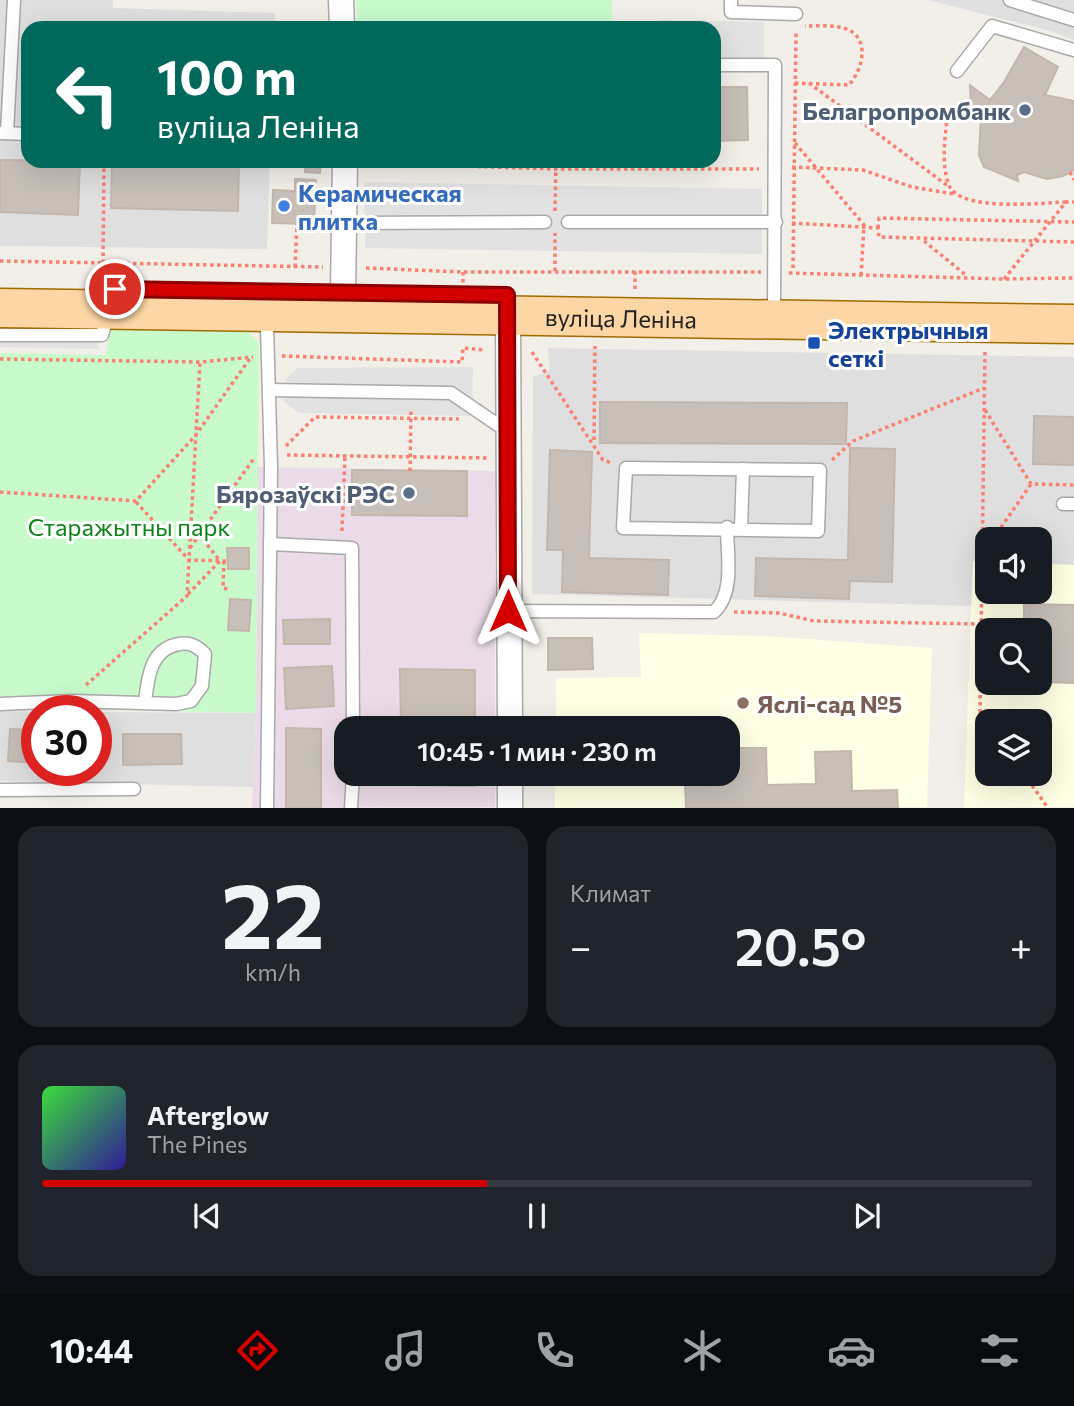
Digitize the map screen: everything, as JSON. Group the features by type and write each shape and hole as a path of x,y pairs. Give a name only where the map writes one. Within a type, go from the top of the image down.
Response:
{"main road":[{"name":"вуліца Леніна","path":"508,305 642,279 780,297 1074,324"},
{"name":"вуліца Леніна","path":"0,308 110,287"},
{"name":"вуліца Леніна","path":"0,289 110,287 266,301 343,291 508,305 780,297 1074,302"}],"street":[{"path":"341,0 342,21"},
{"path":"343,291 345,168"},
{"path":"508,305 510,716"},
{"path":"510,786 510,807"}],"lane":[{"path":"14,0 3,133 21,134"},
{"path":"731,0 731,12 796,13"},
{"path":"1010,0 1074,20"},
{"path":"957,71 992,26 1074,50"},
{"path":"721,65 775,65 776,222 780,297"},
{"path":"346,223 545,222"},
{"path":"568,222 776,222"},
{"path":"0,335 102,335 110,287"},
{"path":"266,301 270,454 267,807"},
{"path":"269,390 451,393 498,425 509,429"},
{"path":"626,468 743,469 820,470 818,531 727,527 623,528 626,468"},
{"path":"741,528 743,469"},
{"path":"508,611 714,612 723,604 727,593 727,527"},
{"path":"270,544 352,548 353,716"},
{"path":"112,702 145,702 191,701 202,686 205,654 187,643 158,653 151,670 145,702"},
{"path":"0,704 21,703"},
{"path":"351,807 352,786"},
{"path":"0,790 134,789"}],"path":[{"path":"780,297 795,223 794,167 795,143 795,83 796,26 842,27 855,36 862,48 863,61 849,85 795,83"},
{"path":"809,83 949,186"},
{"path":"948,109 944,166 954,194"},
{"path":"795,143 864,225 862,276 1074,278"},
{"path":"531,168 794,167 863,170 912,187 954,194 965,200 981,203 1074,202"},
{"path":"104,168 110,287"},
{"path":"1070,172 1074,180"},
{"path":"1003,279 1066,202"},
{"path":"1074,222 879,218 878,228 879,237 1074,242"},
{"path":"776,222 864,225 878,228"},
{"path":"295,267 297,224"},
{"path":"922,240 969,277"},
{"path":"0,261 110,287 295,267 343,291 463,272 642,279"},
{"path":"594,442 595,341"},
{"path":"982,527 985,346"},
{"path":"522,351 531,351 594,442 603,460 626,468"},
{"path":"136,501 195,436 251,357"},
{"path":"187,596 200,362"},
{"path":"820,470 853,441 984,388"},
{"path":"410,471 411,392"},
{"path":"984,408 1031,484"},
{"path":"469,419 315,417 277,455 498,458"},
{"path":"189,548 255,457 270,454"},
{"path":"342,548 345,456"},
{"path":"1031,484 1074,485"},
{"path":"1001,527 1031,484"},
{"path":"0,492 136,501 189,560 224,561"},
{"path":"190,523 224,561 223,588 228,589"},
{"path":"78,695 224,561"},
{"path":"714,612 779,613 814,621 975,624"},
{"path":"1033,786 1048,807"}],"shaded area":[{"path":"0,0 113,0 113,8 275,13 274,21 21,21 21,168 270,168 267,249 0,246"},
{"path":"928,0 1074,0 1074,40 1047,30"},
{"path":"721,21 764,22 764,73 721,72"},
{"path":"364,182 762,189 762,254 365,248"},
{"path":"0,321 97,323 99,349 0,347"},
{"path":"548,348 1074,357 1074,565 1052,564 1052,527 975,527 972,606 532,594 533,377 550,371"},
{"path":"473,367 472,416 299,413 284,401 286,379 298,368"},
{"path":"257,467 495,471 495,716 334,716 334,786 495,786 495,807 252,808 256,713"},
{"path":"973,561 975,604 1052,604 1052,564 1074,565 1074,807 964,808"},
{"name":"Яслі-сад №5","path":"639,633 765,636 932,648 927,807 555,808 555,786 740,786 740,716 556,716 556,678 641,677"},
{"path":"0,711 21,712 21,781 0,781"},
{"path":"112,712 256,713 253,787 112,784"}],"green space":[{"path":"356,0 612,0 612,21 358,21"},
{"name":"Старажытны парк","path":"111,323 240,323 259,343 256,713 112,710 112,695 21,695 21,707 0,707 0,353 106,355"}],"building":[{"name":"Белагропромбанк","path":"1024,47 1058,67 1045,95 1074,101 1074,170 1063,176 1047,179 1024,172 1017,175 1018,181 984,167 979,155 981,115 971,105 970,85 990,100"},
{"path":"721,87 747,87 748,140 721,141"},
{"path":"0,160 21,160 21,168 80,168 78,215 0,212"},
{"path":"112,168 239,168 238,211 111,208"},
{"path":"305,168 320,168 320,173 305,172"},
{"path":"295,179 316,180 314,224 272,223 273,190 295,191"},
{"path":"600,402 847,403 846,444 600,443"},
{"path":"1034,416 1074,417 1074,465 1033,464"},
{"path":"850,448 895,449 892,582 850,581 849,599 755,596 756,558 848,560"},
{"path":"550,450 592,452 589,558 669,560 668,595 562,592 563,550 547,550"},
{"name":"Бярозаўскі РЭС","path":"352,470 467,471 467,516 352,515"},
{"path":"227,548 249,548 249,569 228,569"},
{"path":"230,599 251,600 249,631 228,630"},
{"path":"1024,604 1074,605 1074,683 1052,682 1052,618 1024,618"},
{"path":"330,619 330,644 284,644 283,620"},
{"path":"548,638 592,638 593,669 548,670"},
{"path":"332,666 334,706 286,709 284,668"},
{"path":"400,669 475,670 475,716 401,716"},
{"path":"286,728 321,729 321,808 286,808"},
{"path":"10,729 21,729 21,762 8,761"},
{"path":"123,734 181,734 182,764 123,765"},
{"path":"740,748 766,748 767,785 816,784 815,752 851,751 852,791 897,790 898,808 686,808 685,786 740,786"}],"place":[{"name":"Белагропромбанк","path":"1025,110"},
{"name":"Керамическая плитка","path":"284,206"},
{"name":"Электрычныя сеткі","path":"814,343"},
{"name":"Бярозаўскі РЭС","path":"409,493"},
{"name":"Яслі-сад №5","path":"743,703"}],"route":[{"path":"115,289 507,295 508,611"}]}
